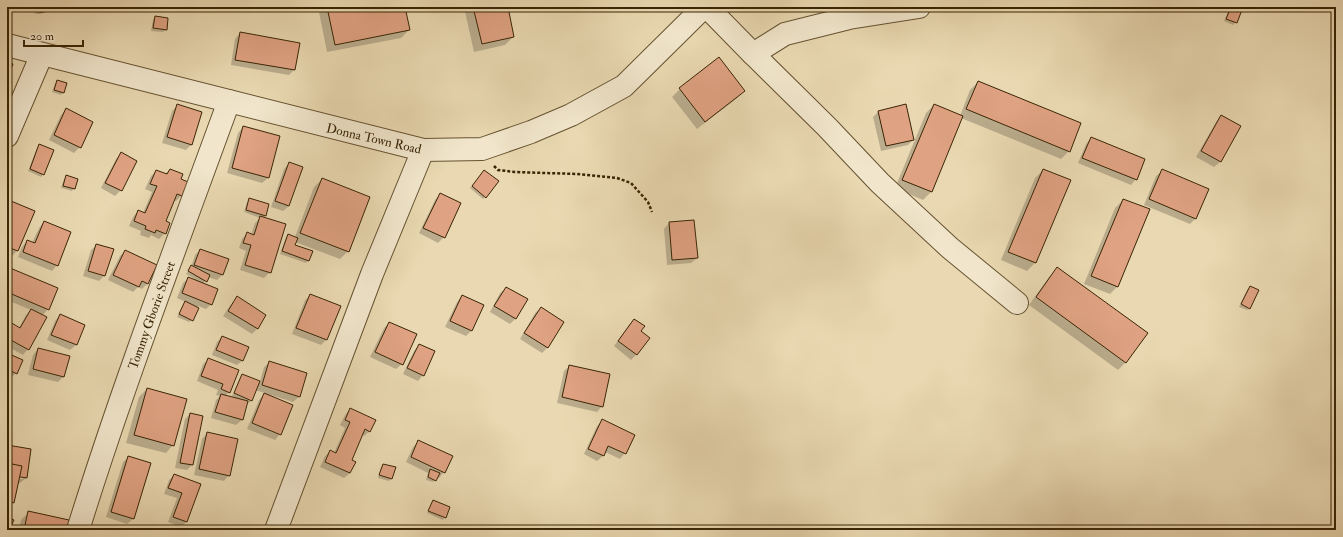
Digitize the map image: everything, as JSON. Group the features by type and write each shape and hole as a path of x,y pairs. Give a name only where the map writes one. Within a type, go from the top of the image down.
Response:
{"street":[{"path":"706,7 880,182 950,248 1017,303"},
{"name":"Donna Town Road","path":"7,45 423,150 482,149 531,132 571,115 624,86 706,7"},
{"path":"753,54 784,34 849,18 919,7"},
{"path":"7,136 42,54"},
{"name":"Tommy Gborie Street","path":"78,530 133,364 229,102"},
{"path":"276,530 372,274 423,150"}],"path":[{"path":"482,149 489,162 498,170 617,178 631,183 648,202 652,212"}],"building":[{"path":"34,7 49,7 48,10 44,12 39,12 35,10"},
{"path":"327,7 405,7 410,30 335,45"},
{"path":"473,7 508,7 514,37 482,44"},
{"path":"1231,7 1243,7 1237,23 1226,19"},
{"path":"155,16 168,18 167,30 153,28"},
{"path":"240,32 300,43 295,70 235,60"},
{"path":"719,57 745,91 705,122 679,88"},
{"path":"7,61 13,64 7,78"},
{"path":"57,80 67,83 64,93 54,90"},
{"path":"978,81 1081,123 1070,152 966,109"},
{"path":"177,104 202,112 192,145 167,137"},
{"path":"906,104 914,140 886,146 878,111"},
{"path":"934,104 963,116 932,192 902,180"},
{"path":"66,108 93,122 81,148 54,135"},
{"path":"1221,115 1241,126 1221,162 1201,151"},
{"path":"243,126 280,136 269,178 232,168"},
{"path":"1091,137 1145,159 1137,180 1082,158"},
{"path":"39,144 54,150 44,175 30,169"},
{"path":"121,152 137,161 122,191 105,183"},
{"path":"289,162 303,167 289,206 275,201"},
{"path":"170,169 183,174 181,179 188,182 182,196 177,194 166,221 170,223 166,234 156,230 155,233 145,229 146,226 134,221 138,210 145,213 157,186 150,184 156,170 167,174"},
{"path":"1043,169 1071,180 1036,263 1008,252"},
{"path":"1162,169 1209,189 1196,219 1149,199"},
{"path":"484,170 499,181 486,198 472,186"},
{"path":"66,175 78,179 75,189 63,186"},
{"path":"322,178 370,197 349,252 300,233"},
{"path":"440,193 461,203 445,238 423,228"},
{"path":"249,198 269,204 266,216 246,210"},
{"path":"1123,199 1150,209 1118,287 1091,276"},
{"path":"11,201 35,211 18,251 7,247 7,210"},
{"path":"260,216 286,224 271,273 245,265 251,245 243,243 247,232 254,235"},
{"path":"694,220 698,258 672,260 669,222"},
{"path":"44,221 71,232 58,266 23,252 27,240 35,243"},
{"path":"288,234 298,238 295,245 313,251 309,261 282,251"},
{"path":"96,244 114,249 105,276 88,271"},
{"path":"200,249 229,259 223,275 194,265"},
{"path":"125,250 157,265 148,284 142,281 139,287 113,275"},
{"path":"191,265 210,275 207,282 188,271"},
{"path":"1057,267 1148,333 1126,363 1036,297"},
{"path":"10,268 58,288 49,310 7,292 7,276"},
{"path":"188,277 218,289 212,305 182,293"},
{"path":"1250,286 1259,290 1250,309 1241,304"},
{"path":"506,287 528,299 516,319 494,306"},
{"path":"310,294 341,306 327,340 296,328"},
{"path":"462,295 484,305 472,331 450,321"},
{"path":"237,296 266,315 258,329 228,311"},
{"path":"185,301 199,308 193,321 179,314"},
{"path":"541,307 564,322 548,348 524,333"},
{"path":"31,309 47,317 29,350 7,338 7,327 10,322 20,328"},
{"path":"60,314 85,325 77,345 51,335"},
{"path":"634,319 645,326 641,331 650,338 637,355 618,341"},
{"path":"389,322 417,334 403,365 375,352"},
{"path":"222,336 249,347 243,361 216,350"},
{"path":"419,344 435,351 424,376 407,368"},
{"path":"38,348 70,356 64,377 33,369"},
{"path":"7,353 23,360 17,374 7,369"},
{"path":"208,358 239,370 230,393 221,389 223,384 201,376"},
{"path":"269,361 307,373 300,397 262,385"},
{"path":"569,365 610,374 603,407 562,397"},
{"path":"242,374 260,381 252,401 234,393"},
{"path":"147,388 187,399 174,446 134,435"},
{"path":"264,393 293,405 281,435 252,423"},
{"path":"221,394 248,401 243,420 215,412"},
{"path":"350,408 376,420 370,432 365,429 352,460 356,462 350,473 325,462 330,450 336,453 350,422 345,420"},
{"path":"190,413 203,416 193,465 180,463"},
{"path":"602,419 635,435 626,454 608,446 604,456 588,449"},
{"path":"207,432 238,439 230,476 199,469"},
{"path":"418,440 453,456 445,473 411,457"},
{"path":"7,445 31,449 27,478 7,475"},
{"path":"128,456 151,463 134,519 111,512"},
{"path":"7,463 22,466 14,503 7,501"},
{"path":"383,464 396,467 392,479 379,475"},
{"path":"430,469 440,473 436,481 428,477"},
{"path":"174,474 201,484 187,522 173,517 182,493 168,488"},
{"path":"433,500 450,507 446,518 428,511"},
{"path":"28,511 69,520 67,530 24,530"},
{"path":"7,517 14,520 9,530 7,530"}]}
